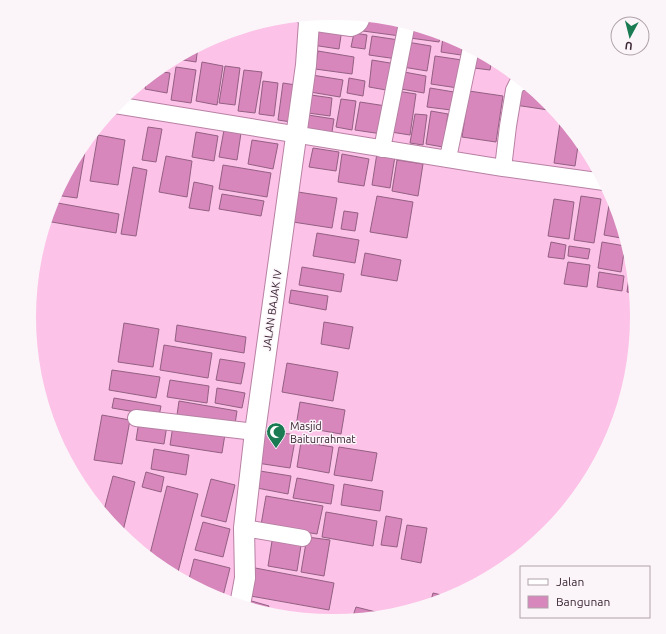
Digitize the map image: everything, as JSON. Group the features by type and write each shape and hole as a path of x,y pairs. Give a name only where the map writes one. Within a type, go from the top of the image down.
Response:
{"street":[{"path":"317,21 351,28 355,27 360,22"},
{"name":"JALAN BAJAK IV","path":"241,599 245,578 244,528 255,432 297,135 306,65 308,22"},
{"path":"382,148 406,29"},
{"path":"448,158 470,54"},
{"path":"503,168 508,126 514,90 517,83"},
{"path":"124,106 503,168 596,181"},
{"path":"136,418 255,432"},
{"path":"244,528 303,538"}],"building":[{"path":"364,22 401,28 400,36 363,31"},
{"path":"315,25 342,29 339,49 312,45"},
{"path":"411,30 439,40 439,42 410,38"},
{"path":"354,33 367,35 365,49 351,47"},
{"path":"372,36 399,40 397,59 369,55"},
{"path":"442,41 462,50 461,55 441,52"},
{"path":"407,42 431,46 427,71 403,67"},
{"path":"318,51 354,57 352,74 315,69"},
{"path":"197,54 196,62 185,60"},
{"path":"435,56 462,60 458,88 431,84"},
{"path":"476,57 491,66 490,70 474,68"},
{"path":"372,60 396,64 392,91 369,87"},
{"path":"202,62 223,66 217,105 196,101"},
{"path":"225,66 240,68 235,105 219,103"},
{"path":"176,67 196,70 191,103 171,100"},
{"path":"244,70 262,72 255,113 238,111"},
{"path":"165,72 170,73 167,93 145,89 152,81"},
{"path":"404,72 426,76 424,93 401,89"},
{"path":"312,75 343,80 340,97 310,92"},
{"path":"349,78 365,81 363,96 347,93"},
{"path":"263,81 278,83 274,116 259,114"},
{"path":"283,83 296,85 291,122 278,120"},
{"path":"518,86 545,110 515,105"},
{"path":"430,88 454,92 451,110 427,107"},
{"path":"397,91 416,94 410,135 391,132"},
{"path":"469,91 503,96 496,142 462,137"},
{"path":"311,95 332,98 330,116 308,113"},
{"path":"341,99 356,101 352,130 336,127"},
{"path":"360,102 386,106 382,134 355,130"},
{"path":"431,111 448,114 443,147 426,144"},
{"path":"415,114 427,115 423,145 410,143"},
{"path":"308,115 334,119 332,132 306,129"},
{"path":"560,125 578,148 575,166 554,163"},
{"path":"148,127 162,129 156,162 142,160"},
{"path":"224,130 241,133 237,160 219,157"},
{"path":"196,132 218,136 214,161 192,157"},
{"path":"98,135 125,140 118,185 90,181"},
{"path":"252,140 278,144 273,169 248,164"},
{"path":"313,148 339,152 336,171 309,167"},
{"path":"377,153 395,156 390,188 372,185"},
{"path":"85,154 77,198 62,196"},
{"path":"342,154 369,159 364,186 338,182"},
{"path":"166,156 192,161 187,197 159,192"},
{"path":"397,160 423,164 418,196 392,191"},
{"path":"223,165 271,173 267,197 219,189"},
{"path":"133,167 147,170 136,236 121,234"},
{"path":"194,182 213,186 209,211 189,208"},
{"path":"298,192 337,198 332,228 293,222"},
{"path":"222,194 264,201 261,216 219,209"},
{"path":"377,196 413,202 407,238 370,232"},
{"path":"581,196 601,199 594,243 574,240"},
{"path":"554,199 574,202 569,239 548,236"},
{"path":"59,203 119,214 116,233 52,222"},
{"path":"609,207 619,238 604,235"},
{"path":"344,211 358,213 355,231 341,229"},
{"path":"317,233 359,240 355,263 313,256"},
{"path":"551,242 566,245 564,259 548,257"},
{"path":"602,242 621,245 623,256 621,272 598,268"},
{"path":"569,246 590,249 588,259 568,256"},
{"path":"365,253 401,260 397,281 361,275"},
{"path":"568,262 590,265 587,287 564,284"},
{"path":"302,267 344,274 341,292 299,285"},
{"path":"599,272 624,276 622,291 597,287"},
{"path":"291,290 328,296 326,310 289,303"},
{"path":"324,322 353,327 349,349 321,344"},
{"path":"124,323 159,329 153,367 118,362"},
{"path":"177,325 246,337 244,353 175,341"},
{"path":"164,345 212,353 208,378 160,370"},
{"path":"220,359 245,363 241,384 216,380"},
{"path":"287,363 338,372 333,401 282,392"},
{"path":"112,370 160,377 156,398 109,390"},
{"path":"170,380 209,386 207,403 167,397"},
{"path":"217,388 245,393 242,408 215,403"},
{"path":"114,398 161,406 159,416 112,408"},
{"path":"179,401 237,411 235,424 177,415"},
{"path":"300,402 345,410 341,434 296,426"},
{"path":"102,415 130,420 122,464 94,460"},
{"path":"139,421 167,425 164,444 136,440"},
{"path":"173,426 225,434 222,453 170,445"},
{"name":"Masjid Baiturrahmat","path":"263,430 296,435 290,468 257,463"},
{"path":"301,442 333,447 329,473 297,467"},
{"path":"339,447 377,453 372,481 334,475"},
{"path":"154,449 189,455 186,475 151,469"},
{"path":"260,471 291,476 288,494 257,488"},
{"path":"146,472 164,477 161,492 142,487"},
{"path":"113,476 135,482 124,528 105,507"},
{"path":"297,478 334,485 331,504 293,498"},
{"path":"211,479 235,485 226,522 201,516"},
{"path":"344,484 383,491 380,511 341,505"},
{"path":"167,486 198,494 178,571 151,552"},
{"path":"266,496 323,506 317,534 261,525"},
{"path":"326,512 377,521 373,546 322,537"},
{"path":"386,516 402,519 397,547 381,545"},
{"path":"203,522 230,529 223,557 195,550"},
{"path":"407,525 427,528 421,563 401,559"},
{"path":"273,535 302,539 297,571 268,566"},
{"path":"307,537 330,540 324,576 301,572"},
{"path":"194,559 230,568 224,593 190,577"},
{"path":"250,567 334,583 329,610 245,595"},
{"path":"248,600 269,606 256,604 248,601"},
{"path":"356,607 372,611 354,613"}],"place":[{"name":"Masjid Baiturrahmat","path":"276,449"}]}
